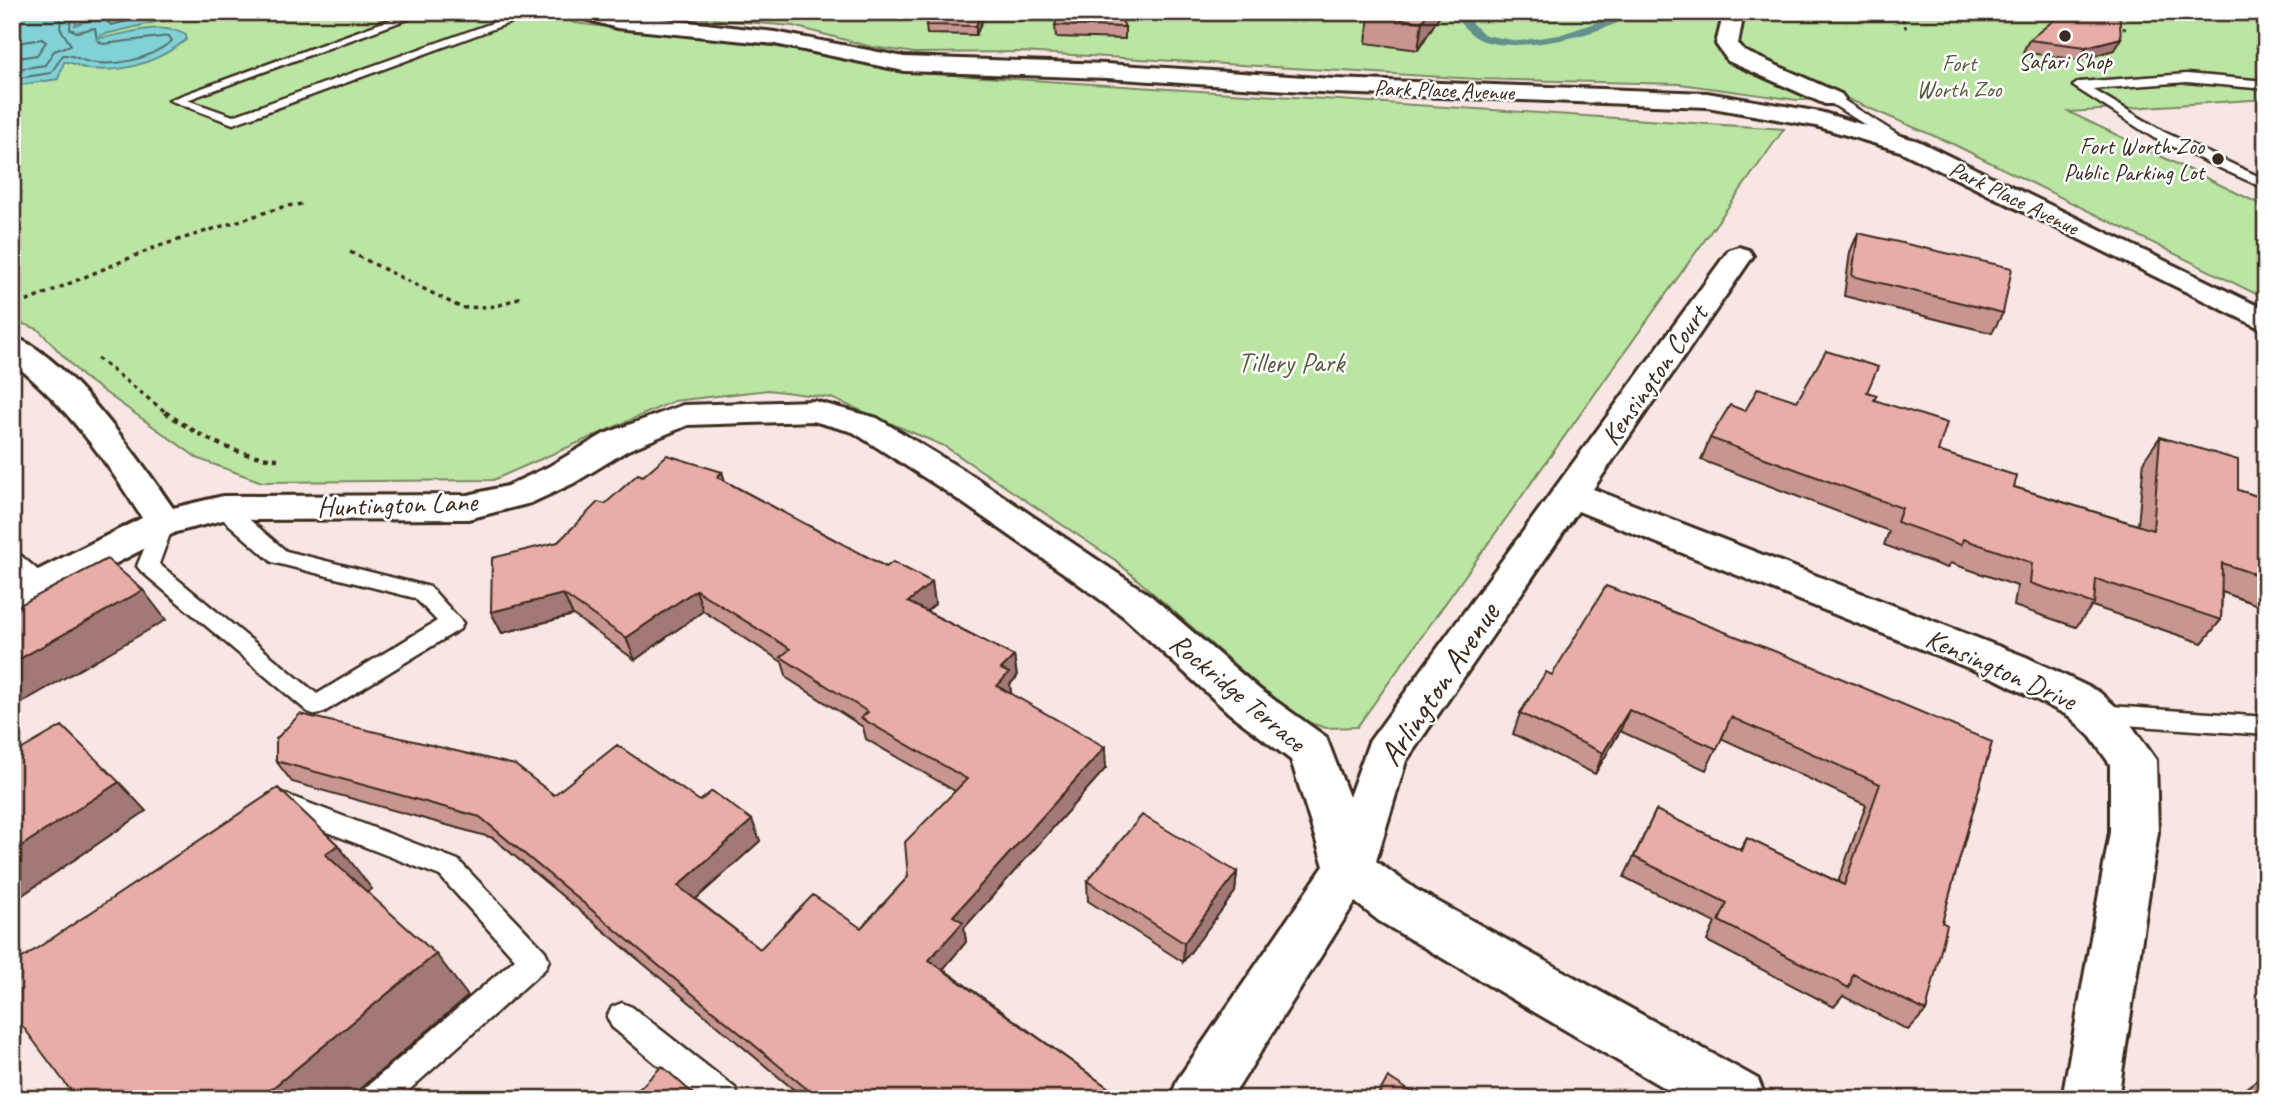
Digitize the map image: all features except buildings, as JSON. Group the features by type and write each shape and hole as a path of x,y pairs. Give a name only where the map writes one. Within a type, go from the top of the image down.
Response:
{"street":[{"name":"Park Place Avenue","path":"582,12 617,22 775,38 904,64 1106,71 1334,86 1707,100 1820,119 1909,146 2266,322"},
{"path":"1735,13 1727,44 1736,56 1833,99"},
{"name":"Kensington Court","path":"1570,494 1739,256"},
{"path":"12,346 76,403 130,468 164,523"},
{"name":"Huntington Lane","path":"27,592 164,523 223,508 468,507 517,495 561,475 616,442 683,415 814,411 865,425"},
{"name":"Rockridge Terrace","path":"865,425 960,484 1137,606 1244,701 1311,750 1349,869"},
{"name":"Kensington Drive","path":"1570,494 2011,668 2084,704 2095,714 2133,760 2134,832 2091,1099"},
{"name":"Arlington Avenue","path":"1198,1099 1349,869 1385,755 1570,494"},
{"path":"1349,869 1397,905 1738,1099"}],"lane":[{"path":"422,12 175,100 233,120 534,12"},
{"path":"2266,85 2187,78 2079,86 2159,135 2266,185"},
{"path":"1833,99 1909,146"},
{"path":"164,523 148,566 316,706 452,623 422,592 279,557 223,508"},
{"path":"12,559 27,592"},
{"path":"2095,714 2266,726"},
{"path":"248,815 270,799 449,868 535,960 376,1099"},
{"path":"622,1017 724,1099"}],"path":[{"path":"1900,12 1908,31"},
{"path":"2115,25 2126,29"},
{"path":"18,305 156,247 265,212 303,204"},
{"path":"350,252 462,308 497,306 521,297"},
{"path":"97,358 184,424 213,442 243,455 278,459"}],"green space":[{"name":"Tillery Park","path":"12,12 558,12 574,23 771,46 922,73 1784,129 1357,727 1326,728 1297,719 1115,560 944,446 831,398 768,390 674,401 493,480 262,482 199,459 82,376 38,329 12,320"},
{"name":"Fort Worth Zoo","path":"624,12 2266,12 2266,99 2069,112 2266,207 2266,299 1955,145 1848,99 1797,100 1680,84 1477,79 1021,52 915,53 872,47 793,26"}],"water":[{"path":"54,12 79,12 75,25 110,12 180,12 164,20 101,35 100,38 143,30 166,29 186,35 186,40 164,54 140,64 102,70 64,62 58,79 12,86 12,18"}],"waterway":[{"path":"1453,12 1482,37 1499,42 1518,43 1581,32 1636,12"},
{"path":"1928,12 1958,15 1976,12"}],"place":[{"name":"Safari Shop","path":"2065,36"},
{"name":"Fort Worth Zoo Public Parking Lot","path":"2218,159"}]}
